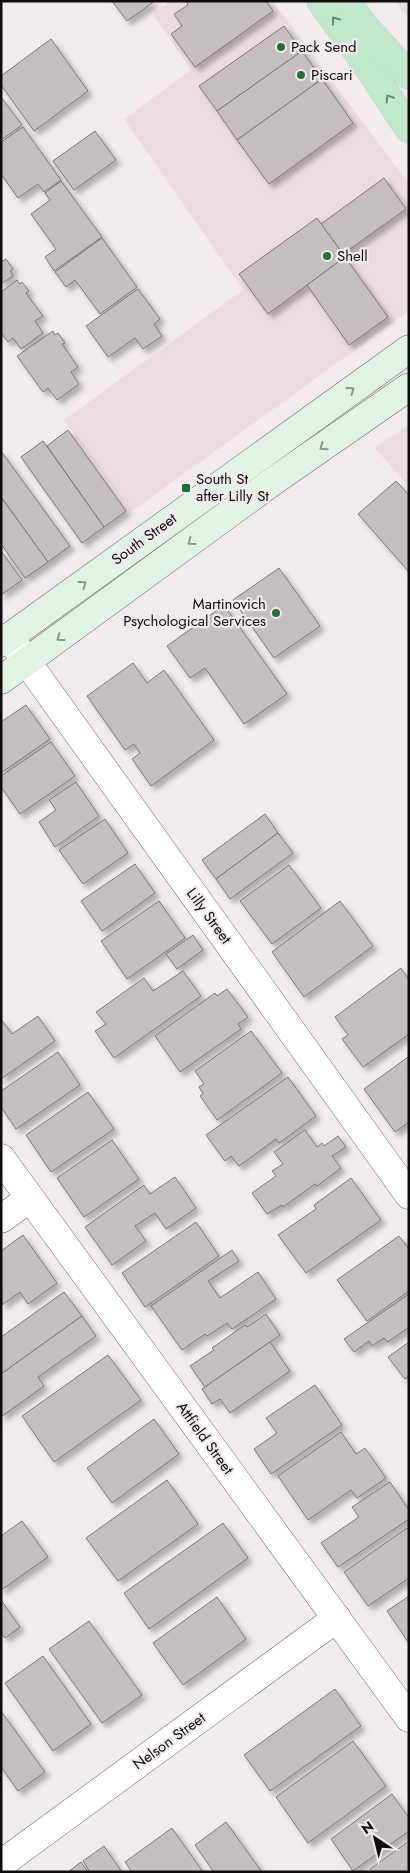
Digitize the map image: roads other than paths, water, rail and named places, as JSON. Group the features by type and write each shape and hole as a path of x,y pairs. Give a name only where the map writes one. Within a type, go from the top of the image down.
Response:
{"main road":[{"path":"321,1 369,68 409,129"},
{"path":"346,1 364,26 409,75"},
{"name":"South Street","path":"5,640 409,349"},
{"name":"South Street","path":"1,680 276,480 409,387"}],"street":[{"name":"Lilly Street","path":"5,640 27,661 409,1195"},
{"name":"Attfield Street","path":"1,1158 409,1718"},
{"path":"1,1219 30,1198"},
{"name":"Nelson Street","path":"1,1864 337,1618"}],"place":[{"name":"Pack Send","path":"281,47"},
{"name":"Piscari","path":"301,75"},
{"name":"Shell","path":"327,256"},
{"name":"South St after Lilly St","path":"186,488"},
{"name":"Martinovich Psychological Services","path":"276,613"}]}
